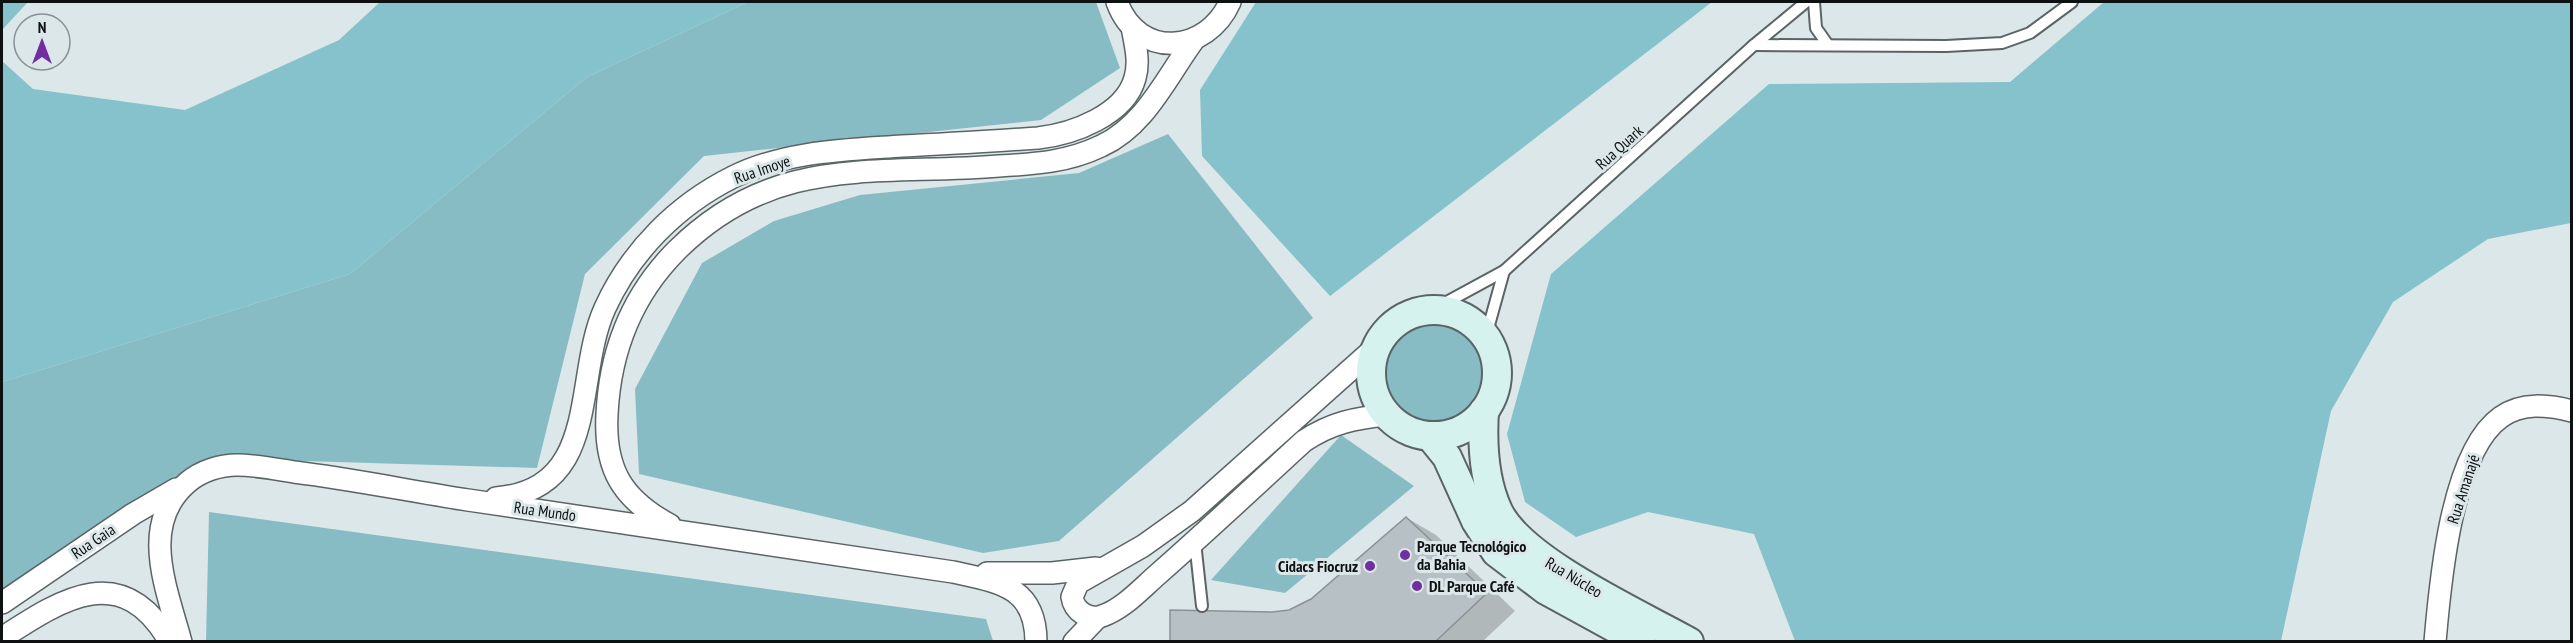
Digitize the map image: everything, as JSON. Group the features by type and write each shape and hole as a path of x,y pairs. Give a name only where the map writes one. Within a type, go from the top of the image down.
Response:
{"street":[{"path":"1117,2 1121,13 1132,27 1146,37 1177,44 1193,40 1210,31 1223,17 1230,2"},
{"name":"Rua Imoye","path":"466,500 523,493 556,474 572,450 578,432 586,375 596,330 605,307 641,248 671,219 697,200 734,177 779,160 832,151 1061,136 1080,129 1108,113 1128,92 1135,79 1137,62 1132,27"},
{"name":"Rua Imoye","path":"679,530 639,505 623,487 614,472 609,457 606,426 608,384 628,317 660,267 682,245 714,217 730,207 763,192 810,177 845,173 1054,162 1101,146 1130,128 1146,110 1193,40"},
{"path":"1434,309 1454,312 1472,321 1486,336 1496,354 1497,386 1484,411 1466,428 1448,435 1430,436 1401,427 1387,415 1377,400 1371,382 1371,363 1377,346 1387,331 1400,319 1416,312 1434,309"},
{"path":"1097,618 1087,616 1075,606 1073,590 1078,583 1143,546 1192,511 1377,346"},
{"name":"Rua Amanajé","path":"2435,642 2448,537 2458,494 2479,443 2500,417 2513,411 2530,406 2552,406 2571,411"},
{"name":"Rua Núcleo","path":"1484,411 1484,453 1490,484 1498,511 1512,531 1530,549 1568,575 1689,642"},
{"path":"1074,642 1097,618 1114,611 1195,542 1304,441 1323,428 1346,420 1387,415"},
{"name":"Rua Núcleo","path":"1430,436 1447,457 1476,521 1496,552 1546,590 1641,642"},
{"name":"Rua Mundo","path":"181,642 165,583 159,543 165,510 187,483 213,469 237,465 306,473 466,500 953,572 995,582 1011,588 1024,598 1034,616 1036,642"},
{"name":"Rua Gaia","path":"2,603 133,514 187,483"},
{"path":"953,572 1052,573 1107,566"},
{"path":"2,638 62,600 100,592 134,602 156,621 170,642"}],"lane":[{"name":"Rua Quark","path":"1434,309 1503,271 1754,45 1806,2"},
{"path":"1814,2 1816,28 1828,45"},
{"path":"1754,45 1946,46 2002,43 2030,33 2072,2"},
{"path":"1486,336 1503,271"},
{"path":"1195,542 1202,606"}],"shaded area":[{"path":"2,2 28,2 19,12 12,12 12,19 2,30"},
{"path":"380,2 748,2 587,77 350,274 2,382 2,61 33,89 185,110 339,40"},
{"path":"748,2 1096,2 1120,68 1041,120 704,156 585,274 537,468 207,458 2,603 2,382 350,274 587,77"},
{"path":"1256,2 1712,2 1330,296 1202,156 1200,90"},
{"path":"2104,2 2571,2 2571,223 2488,239 2393,302 2331,411 2281,641 1795,641 1754,534 1648,512 1576,537 1525,502 1507,434 1551,274 1769,84 2010,82"},
{"path":"1168,134 1313,318 1059,541 983,553 639,474 635,389 702,263 774,221 860,195 1079,173"},
{"path":"1427,319 1444,322 1458,328 1479,348 1483,360 1484,374 1480,389 1471,405 1458,418 1441,424 1423,421 1394,408 1385,389 1382,370 1396,334 1411,323"},
{"path":"1341,435 1414,486 1285,593 1211,580"},
{"path":"209,512 986,619 993,641 206,641"}],"building":[{"name":"Parque Tecnológico da Bahia","path":"1406,517 1487,593 1435,642 1170,642 1170,610 1272,612 1289,610 1311,599"}],"place":[{"name":"Parque Tecnológico da Bahia","path":"1405,555"},
{"name":"Cidacs Fiocruz","path":"1370,566"},
{"name":"DL Parque Café","path":"1417,586"}]}
